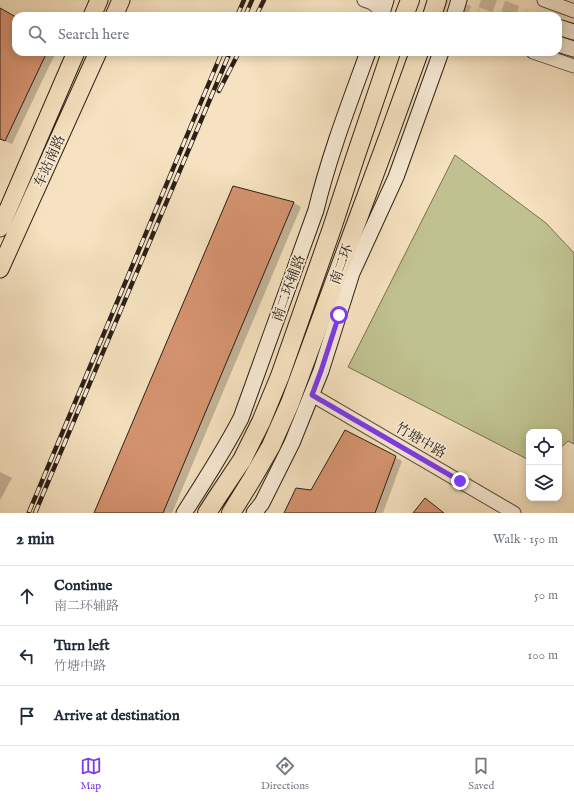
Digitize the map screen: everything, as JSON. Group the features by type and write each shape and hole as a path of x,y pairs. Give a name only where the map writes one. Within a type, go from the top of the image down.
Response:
{"highway":[{"path":"406,12 410,0"},
{"path":"433,12 437,0"},
{"name":"南二环","path":"207,513 242,460 261,422 280,376 332,228 390,56"},
{"name":"南二环","path":"231,513 271,446 290,403 418,56"}],"main road":[{"path":"94,12 99,0"},
{"path":"116,12 121,0"},
{"path":"455,12 459,0"},
{"path":"562,28 574,32"},
{"path":"562,45 574,49"},
{"name":"车站南路","path":"0,228 74,56"},
{"name":"车站南路","path":"0,270 96,56"},
{"name":"南二环辅路","path":"184,513 224,450 241,418 316,210 332,150 367,56"},
{"path":"254,513 262,503 292,443 312,395 352,273 396,177 440,56"}],"street":[{"path":"544,0 574,11"},
{"path":"545,56 574,66"},
{"name":"竹塘中路","path":"312,395 514,513"}],"green space":[{"path":"455,155 546,223 574,253 574,444 568,441 562,446 562,429 526,429 526,458 348,367"}],"building":[{"path":"0,8 12,15 12,56 45,56 5,141 0,139"},
{"path":"233,186 294,202 163,513 94,513"},
{"path":"345,430 396,456 375,513 284,513 296,488 311,490"},
{"path":"425,498 444,513 413,513"}],"tunnel":[{"path":"433,0 466,12"},
{"path":"481,0 514,12"}],"railway":[{"path":"239,12 244,0"},
{"path":"247,12 252,0"},
{"path":"258,12 264,0"},
{"path":"29,512 220,56"},
{"path":"35,513 228,56"},
{"path":"219,91 237,56"}],"route":[{"path":"339,315 312,395 460,481"}]}
